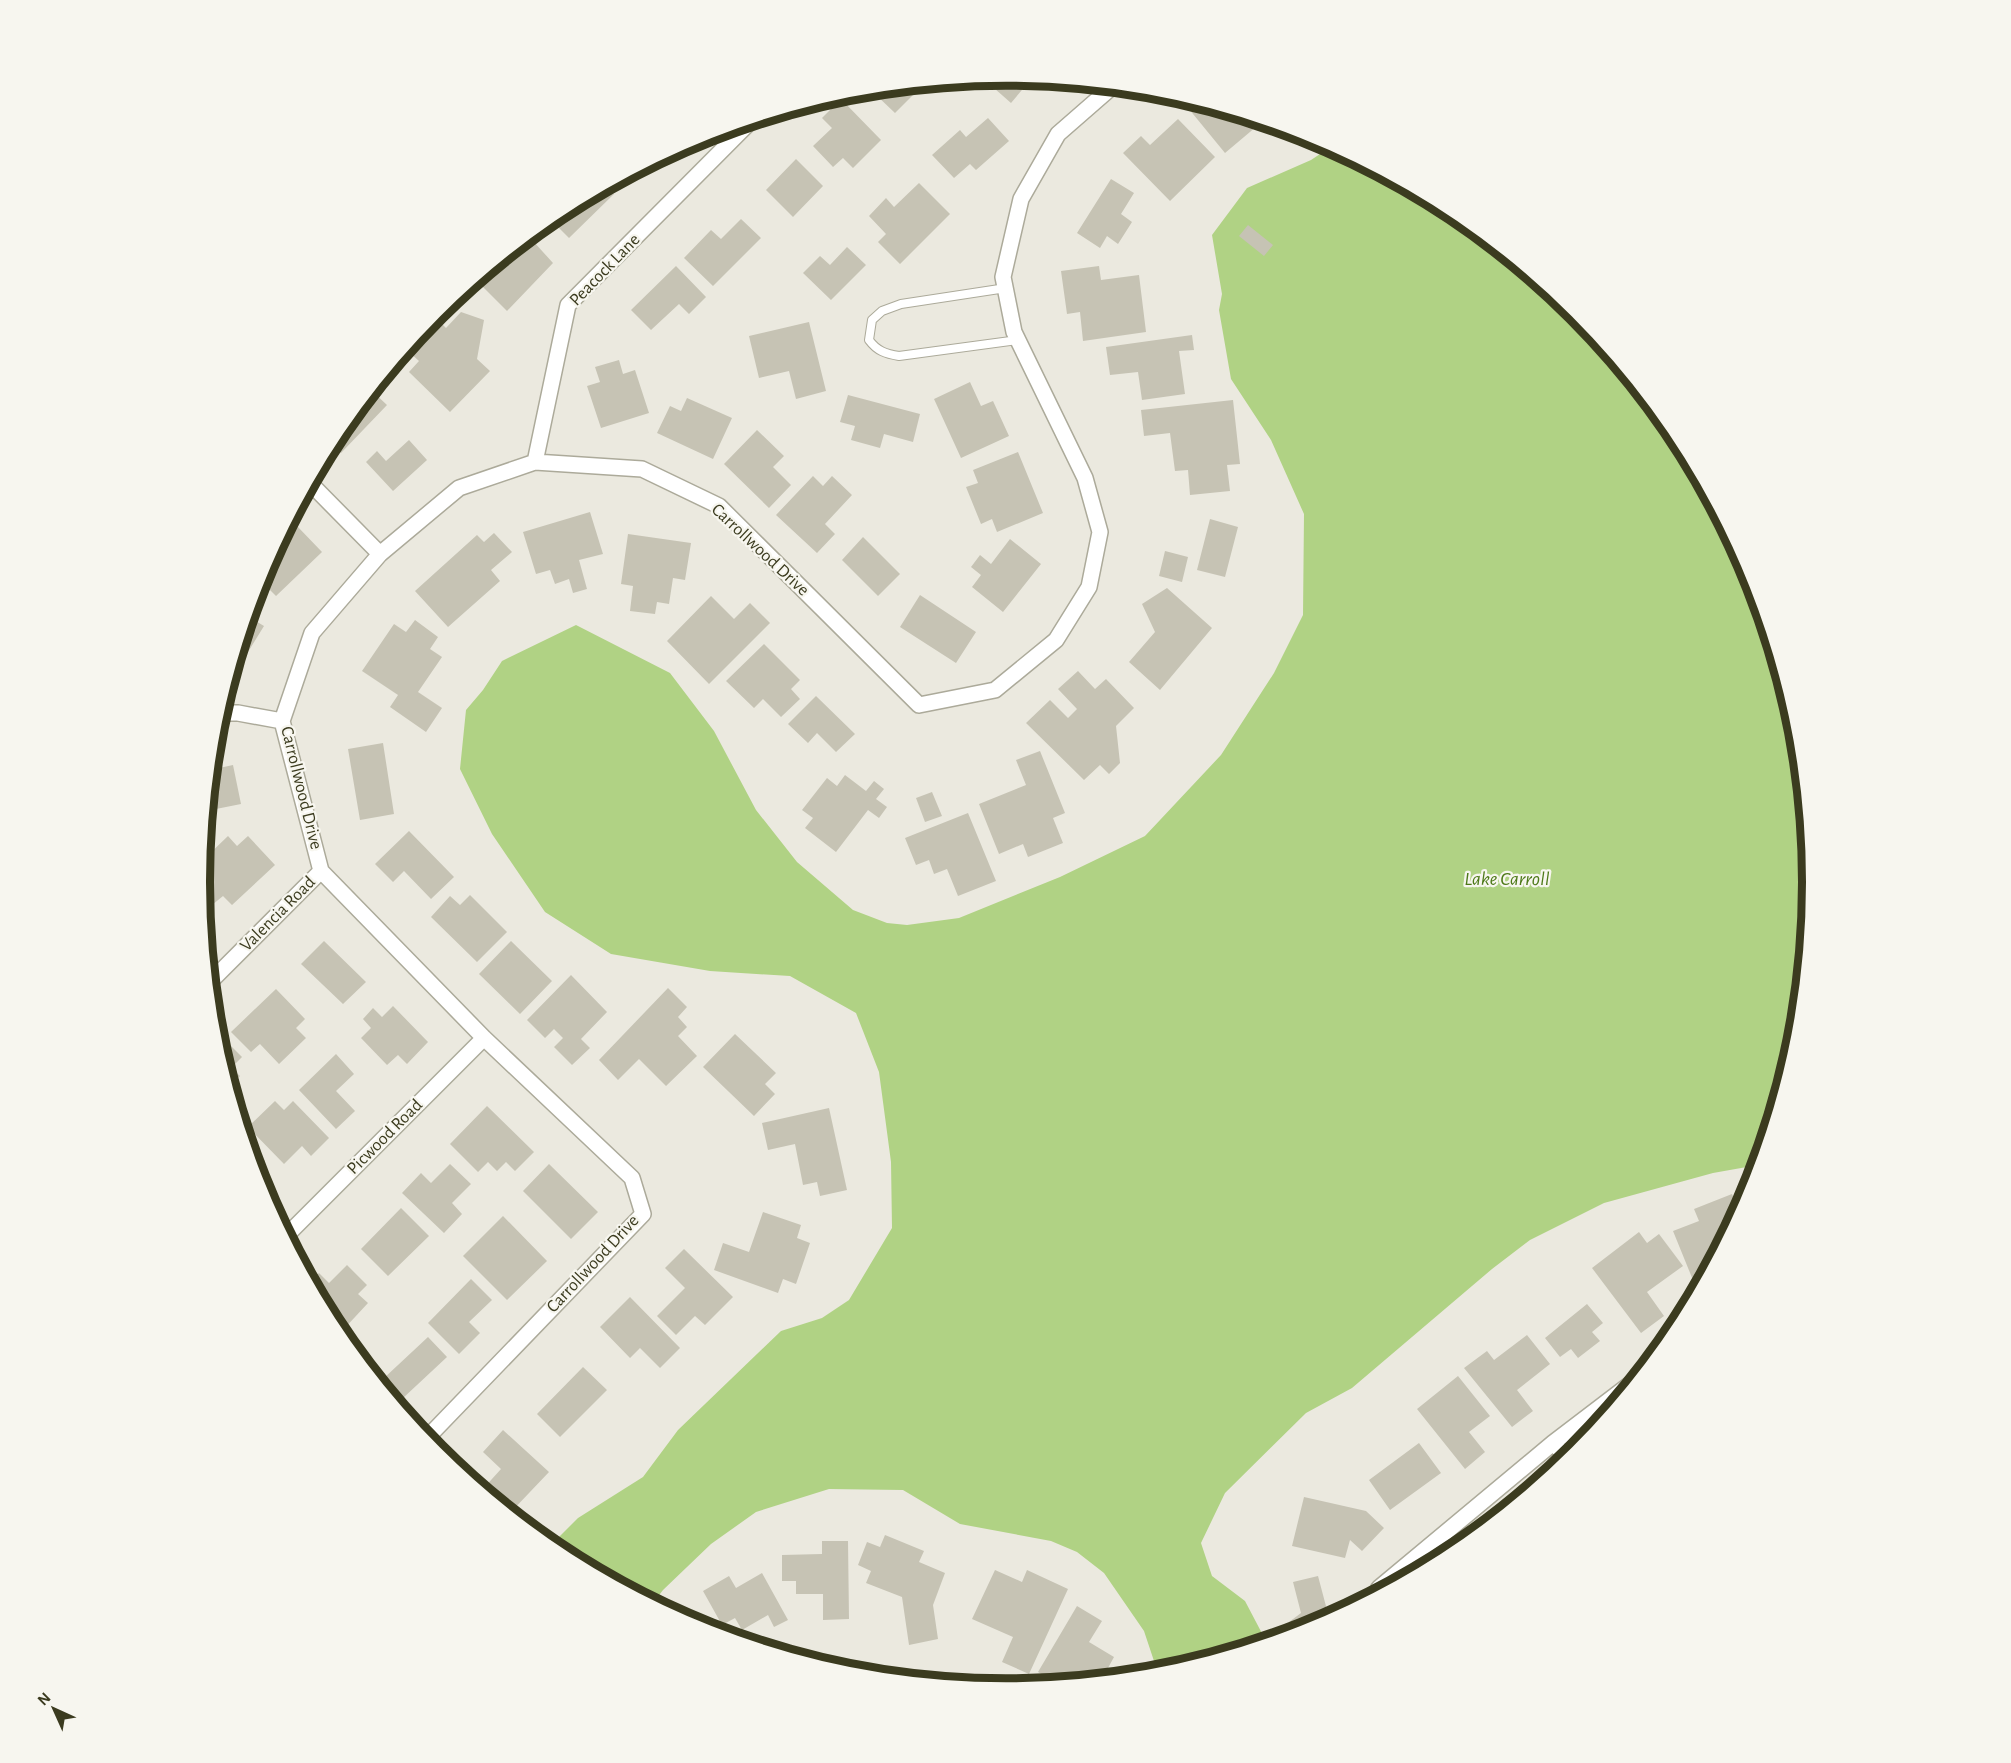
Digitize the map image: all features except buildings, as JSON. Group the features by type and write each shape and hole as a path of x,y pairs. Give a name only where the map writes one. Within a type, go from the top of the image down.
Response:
{"street":[{"name":"Carrollwood Drive","path":"432,1433 643,1214 632,1179 484,1038 321,871 282,721 312,633 380,554 459,488 535,462 642,469 719,506 919,705 995,690 1056,640 1089,587 1100,531 1085,478 1014,332 1003,277 1021,200 1058,134 1106,92"},
{"name":"Peacock Lane","path":"535,462 568,305 741,131"},
{"path":"314,487 380,554"},
{"path":"228,713 282,721"},
{"name":"Valencia Road","path":"215,977 321,871"},
{"name":"Picwood Road","path":"291,1231 484,1038"},
{"path":"1393,1576 1553,1443 1608,1401"},
{"path":"1553,1443 1561,1451"}],"lane":[{"path":"1006,288 891,307 872,320 869,340 875,348 885,354 899,356 1018,340"}],"water":[{"name":"Lake Carroll","path":"1323,152 1404,192 1490,250 1568,319 1637,397 1667,439 1695,484 1741,577 1774,675 1786,726 1795,778 1802,882 1795,985 1786,1037 1774,1088 1748,1167 1713,1173 1604,1203 1530,1240 1492,1269 1352,1388 1306,1413 1225,1493 1201,1543 1212,1576 1245,1601 1263,1634 1212,1650 1155,1663 1144,1631 1104,1573 1077,1552 1051,1541 960,1524 903,1490 829,1489 756,1512 711,1544 658,1597 607,1571 557,1539 578,1518 643,1477 678,1430 781,1331 822,1318 849,1300 892,1228 891,1162 879,1072 856,1013 790,976 710,971 611,954 545,912 492,834 460,769 466,710 483,690 502,661 576,625 670,673 714,731 756,810 797,862 853,910 887,923 907,925 959,918 1060,877 1145,836 1221,755 1274,673 1303,615 1304,514 1271,440 1231,379 1219,310 1222,294 1212,235 1247,188 1311,160"}]}
